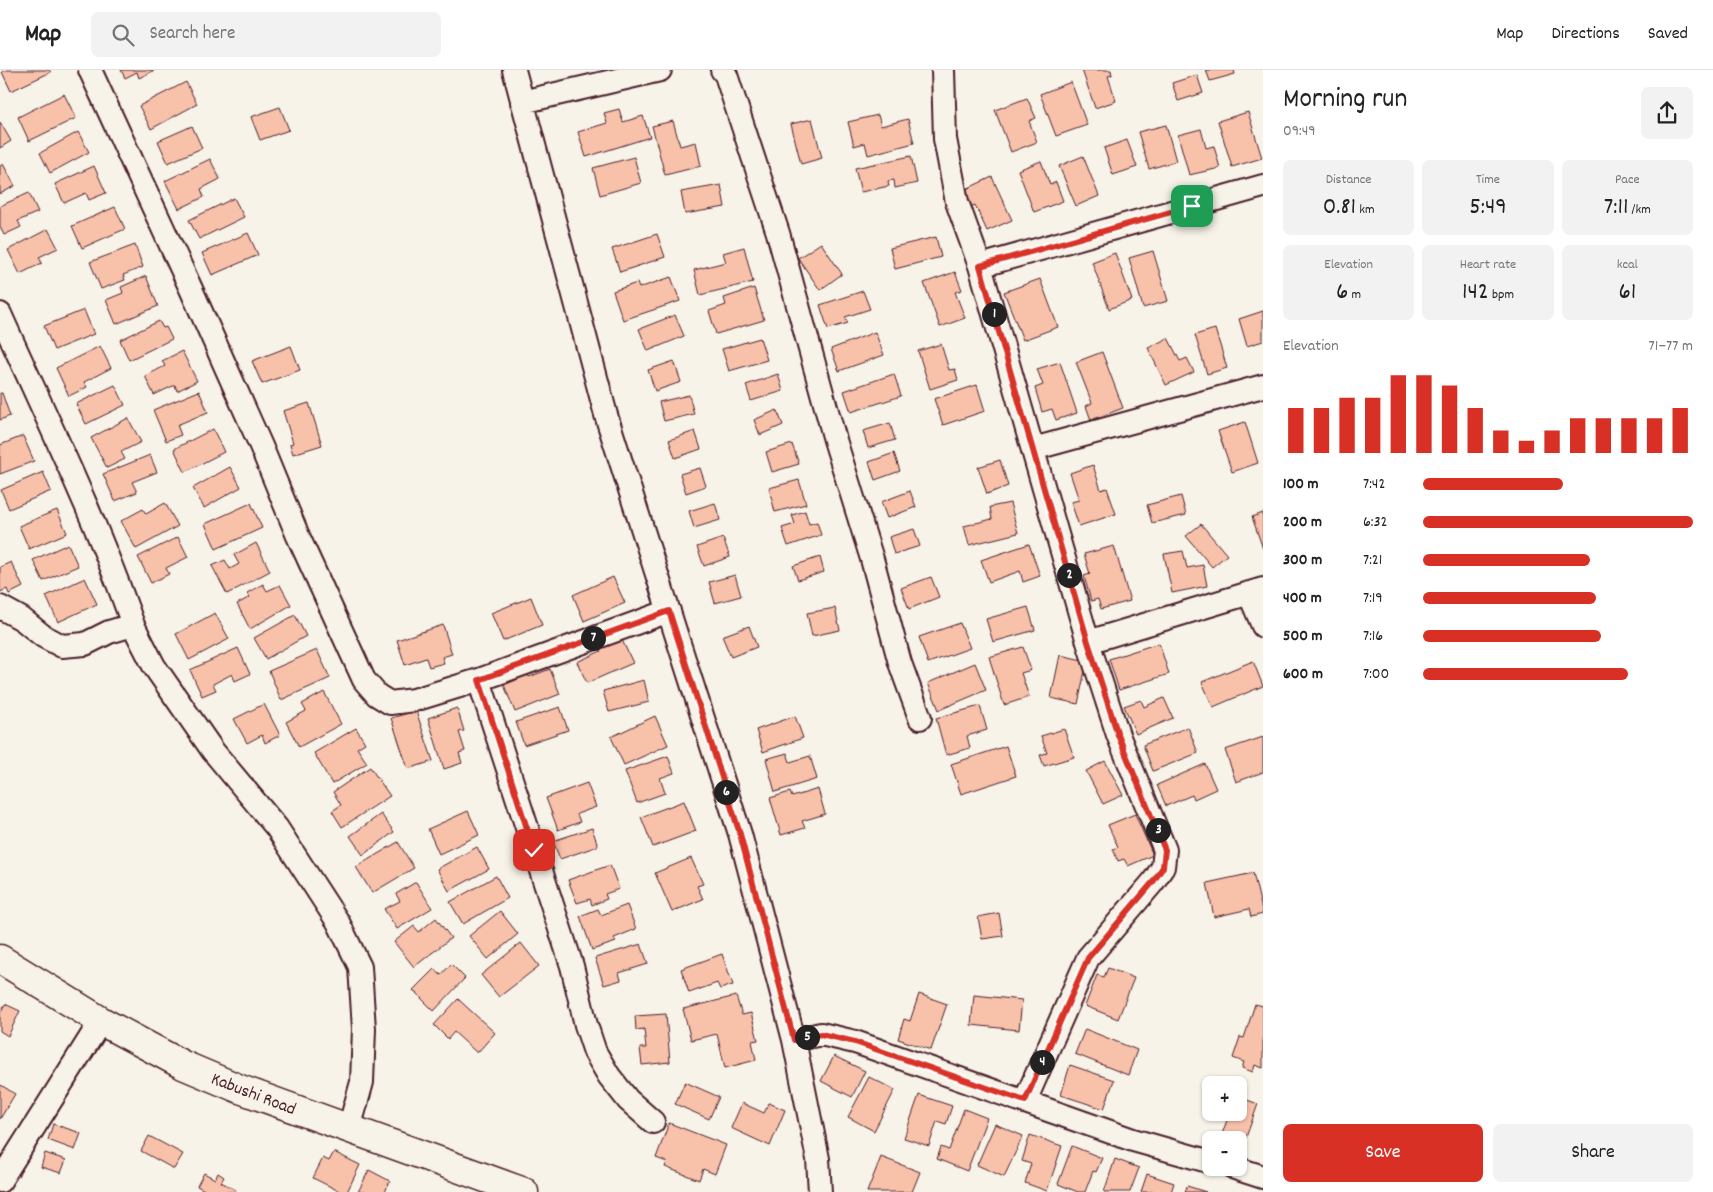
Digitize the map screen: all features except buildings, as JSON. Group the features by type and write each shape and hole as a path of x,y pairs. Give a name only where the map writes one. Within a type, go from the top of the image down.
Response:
{"main road":[{"name":"Kabushi Road","path":"0,959 101,1020 183,1065 240,1089 524,1192"}],"street":[{"path":"90,70 191,289 261,446 298,536 364,680 377,695 390,703 414,700 479,680 669,611"},
{"path":"514,70 606,415 740,834 794,1040 818,1159 820,1192"},
{"path":"522,102 660,70"},
{"path":"722,70 726,75 778,233 900,663 920,718"},
{"path":"943,70 945,139 957,202 980,266 1088,642 1118,735 1165,850 1163,867 1153,882 1088,958 1025,1101"},
{"path":"980,266 1263,186"},
{"path":"0,314 95,528 133,625 154,666 214,751 277,828 338,922 360,967 364,1029 362,1082 349,1129"},
{"path":"1033,449 1263,386"},
{"path":"1088,642 1256,591 1263,626"},
{"path":"0,607 22,619 43,636 62,646 85,644 109,632 133,625"},
{"path":"479,680 572,966 586,1025 595,1052 609,1076 628,1100 653,1122"},
{"path":"0,1181 101,1020"},
{"path":"794,1040 821,1034 855,1042 1133,1140 1202,1159"},
{"path":"1247,1172 1263,1177"}],"route":[{"path":"534,850 479,680 669,611 740,834 794,1040 821,1034 855,1042 1025,1101 1088,958 1153,882 1163,867 1165,850 1118,735 1088,642 980,266 1192,206"}]}
